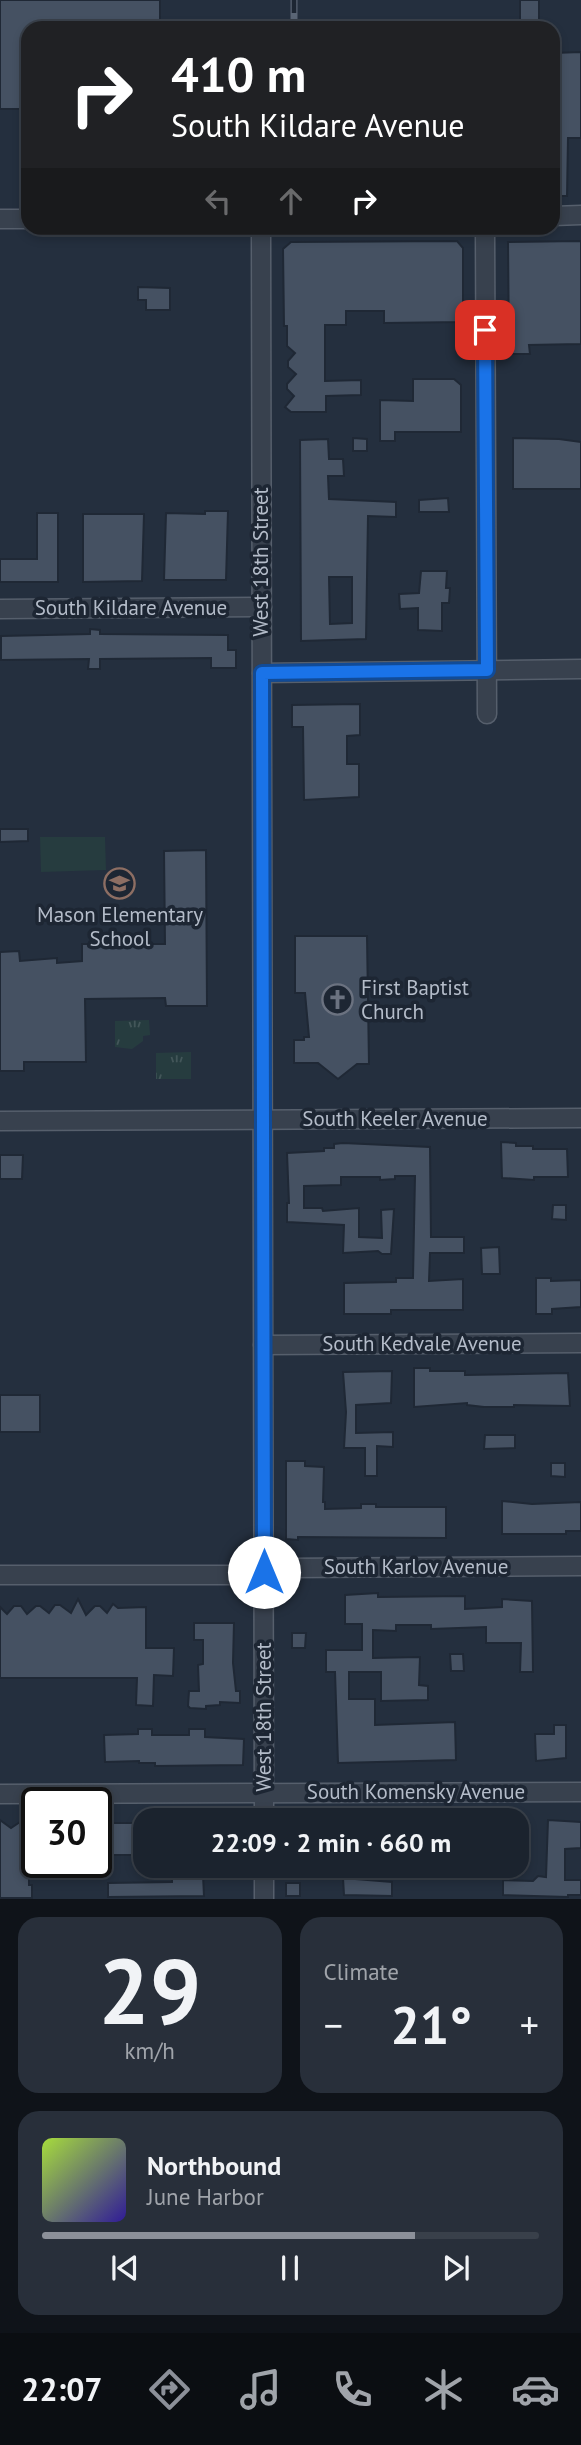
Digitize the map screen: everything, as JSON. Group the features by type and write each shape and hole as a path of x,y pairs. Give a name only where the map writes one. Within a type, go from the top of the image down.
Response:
{"street":[{"path":"560,216 581,215"},
{"path":"0,219 21,219"},
{"name":"West 18th Street","path":"261,235 264,1808"},
{"path":"485,235 487,714"},
{"name":"South Kildare Avenue","path":"0,609 261,607"},
{"path":"262,673 581,669"},
{"name":"South Keeler Avenue","path":"0,1121 581,1118"},
{"name":"South Kedvale Avenue","path":"263,1345 581,1343"},
{"name":"South Karlov Avenue","path":"0,1575 244,1575 288,1568 581,1566"},
{"name":"South Komensky Avenue","path":"0,1794 581,1791"},
{"path":"264,1878 264,1899"}],"green space":[{"path":"40,837 105,837 106,870 41,872"},
{"path":"149,1020 150,1035 143,1036 143,1041 132,1049 115,1047 115,1021"},
{"path":"191,1052 191,1079 156,1079 156,1053"}],"building":[{"path":"0,0 160,0 160,21 21,21 21,109 0,109"},
{"path":"520,0 539,0 539,21 520,21"},
{"path":"581,52 581,138 568,138 567,196 560,196 560,53"},
{"path":"457,241 463,248 463,322 384,323 384,311 346,311 346,325 325,325 325,381 361,380 361,395 326,396 326,412 291,412 285,407 294,396 287,389 287,384 296,374 288,367 288,361 295,353 287,346 287,326 284,326 283,249 291,242"},
{"path":"581,241 581,344 529,345 530,354 509,354 508,242"},
{"path":"138,287 170,288 170,310 146,310 146,300 138,300"},
{"path":"413,379 454,379 461,385 461,432 395,432 395,441 380,441 380,400 413,401"},
{"path":"353,438 367,439 367,451 353,451"},
{"path":"513,438 581,442 581,489 513,489"},
{"path":"328,439 329,459 343,459 344,476 328,476 329,499 396,502 396,517 368,516 366,639 301,641 300,440","holes":["329,577 352,577 352,623 330,624"]},
{"path":"448,498 449,512 419,512 419,500"},
{"path":"205,511 228,511 226,580 164,580 166,513 205,514"},
{"path":"37,513 58,513 58,582 0,582 0,559 37,559"},
{"path":"83,514 144,514 142,581 83,582"},
{"path":"421,571 447,571 449,603 442,603 442,631 418,630 418,608 400,609 399,594 419,593"},
{"path":"90,629 100,630 100,634 228,635 228,650 236,650 236,668 211,668 211,658 100,659 100,669 88,669 89,659 1,660 1,636 90,634"},
{"path":"360,704 360,735 347,736 347,764 359,764 359,797 304,800 303,727 292,727 292,705"},
{"path":"0,829 28,829 28,841 0,842"},
{"path":"206,850 207,1006 166,1006 165,998 85,999 86,1062 24,1062 24,1071 0,1071 0,952 19,951 20,961 57,958 57,963 82,961 82,944 165,944 164,851"},
{"name":"First Baptist Church","path":"295,936 367,936 369,1064 357,1064 338,1079 318,1063 294,1063 294,1040 309,1037 305,993 295,993"},
{"path":"501,1142 516,1143 516,1146 533,1146 533,1149 567,1149 568,1177 534,1177 534,1180 502,1178"},
{"path":"334,1144 430,1147 431,1237 464,1237 464,1253 430,1253 429,1281 463,1279 463,1310 391,1310 391,1314 344,1314 344,1283 396,1282 396,1278 413,1278 415,1176 395,1176 395,1179 380,1180 380,1177 341,1177 341,1185 304,1186 304,1208 322,1208 323,1211 359,1208 359,1237 382,1238 381,1210 394,1209 391,1254 378,1251 343,1253 344,1225 287,1222 287,1153 324,1151 324,1148 334,1148"},
{"path":"0,1155 23,1155 22,1179 0,1179"},
{"path":"553,1205 566,1205 566,1220 552,1219"},
{"path":"499,1247 500,1274 482,1274 481,1248"},
{"path":"536,1278 551,1278 551,1281 581,1280 581,1307 552,1309 552,1314 536,1314"},
{"path":"414,1368 465,1371 465,1375 568,1373 570,1406 484,1407 467,1403 414,1407"},
{"path":"392,1371 391,1403 356,1405 356,1433 393,1432 393,1447 377,1446 377,1476 365,1476 365,1448 344,1448 346,1412 343,1372"},
{"path":"0,1395 40,1395 40,1432 0,1432"},
{"path":"485,1435 515,1435 515,1448 484,1449"},
{"path":"286,1461 305,1461 305,1466 324,1467 325,1509 361,1508 361,1504 376,1504 376,1507 446,1507 446,1538 286,1539"},
{"path":"551,1463 565,1463 565,1477 551,1476"},
{"path":"502,1501 532,1504 581,1502 581,1531 566,1531 566,1534 502,1534"},
{"path":"378,1593 378,1597 465,1596 465,1609 502,1607 502,1599 532,1601 533,1672 520,1672 521,1643 486,1643 486,1627 431,1629 431,1625 396,1625 396,1631 373,1630 373,1658 420,1657 419,1685 428,1686 428,1700 381,1701 381,1672 349,1672 349,1699 375,1699 375,1725 455,1722 456,1760 338,1763 335,1672 326,1672 326,1650 362,1650 362,1624 345,1624 345,1595"},
{"path":"78,1599 86,1615 95,1606 100,1606 107,1613 113,1604 118,1608 146,1607 146,1648 174,1648 173,1676 154,1675 153,1706 136,1705 137,1678 0,1678 0,1607 7,1614 14,1606 21,1606 27,1614 36,1606 49,1613 55,1605 60,1605 71,1613"},
{"path":"194,1623 234,1623 233,1663 240,1703 220,1702 220,1705 206,1706 206,1709 188,1706 189,1691 199,1691 198,1665 203,1664 203,1640 194,1640"},
{"path":"292,1633 306,1633 305,1648 292,1648"},
{"path":"450,1654 463,1654 464,1671 451,1671"},
{"path":"554,1725 566,1725 566,1758 536,1761 535,1734 554,1734"},
{"path":"138,1729 152,1729 152,1735 189,1735 189,1729 205,1729 205,1737 244,1739 243,1765 155,1766 155,1763 139,1761 105,1762 104,1735 138,1734"},
{"path":"0,1820 11,1828 21,1822 21,1878 29,1878 32,1898 0,1898"},
{"path":"548,1820 581,1822 581,1848 565,1849 565,1880 581,1880 581,1895 503,1895 503,1880 533,1881 538,1876 546,1877"},
{"path":"112,1823 133,1823 133,1855 112,1855"},
{"path":"172,1878 203,1878 204,1896 108,1897 108,1883 172,1882"},
{"path":"343,1878 392,1882 392,1896 344,1895"},
{"path":"286,1883 300,1883 300,1896 286,1896"}],"railway":[{"path":"294,0 294,21"}],"place":[{"name":"Mason Elementary School","path":"120,883"},
{"name":"First Baptist Church","path":"338,1000"}],"route":[{"path":"264,1572 262,673 487,670 485,330"}]}
